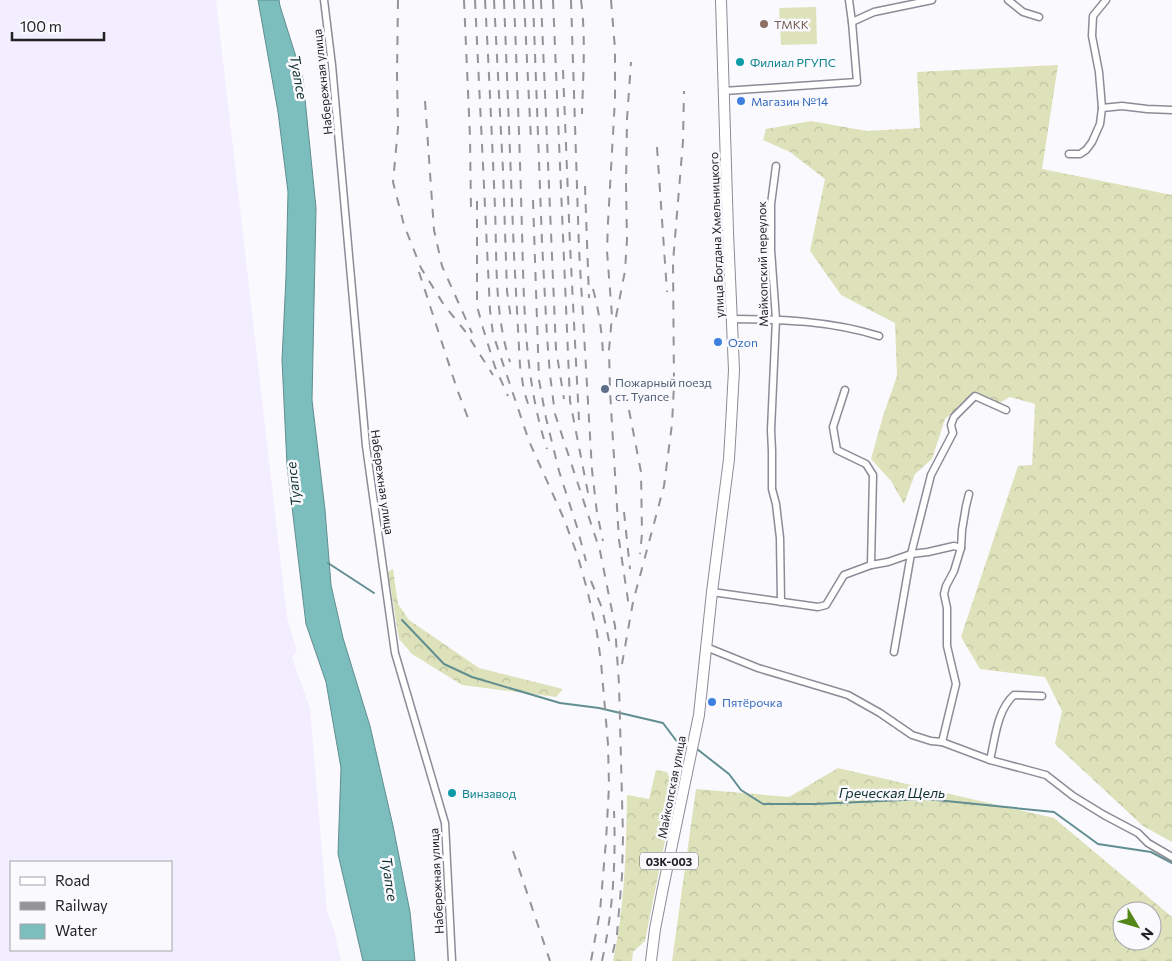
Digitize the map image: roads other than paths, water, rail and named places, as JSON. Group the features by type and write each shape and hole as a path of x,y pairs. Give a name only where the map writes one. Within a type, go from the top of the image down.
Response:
{"main road":[{"name":"улица Богдана Хмельницкого","path":"706,647 729,459 734,370 721,0"},
{"name":"Майкопская улица","path":"651,961 655,929 694,740 706,647"}],"street":[{"name":"Набережная улица","path":"324,0 366,446 395,653 445,823 452,961"},
{"path":"724,91 857,82 849,0"},
{"path":"852,22 874,12 932,0"},
{"path":"1008,0 1023,12 1039,17"},
{"path":"1069,154 1080,154 1086,150 1100,124 1102,108 1099,72 1092,36 1093,16 1106,0"},
{"path":"1102,108 1122,106 1147,110 1172,110"},
{"name":"Майкопский переулок","path":"776,166 771,204 771,250 776,319 771,430 772,488 780,538 781,602"},
{"path":"732,319 776,319 820,323 856,329 878,336"},
{"path":"846,390 833,427 837,450 866,464 873,475 871,565"},
{"path":"894,652 910,554 931,475 953,433 951,425 954,417 975,396 1006,410"},
{"path":"942,742 956,684 948,646 947,608 944,594 954,572 961,548 962,530 969,494"},
{"path":"712,592 818,607 826,605 844,575 910,554 935,551 954,546 961,548"},
{"path":"706,647 758,668 848,695 880,713 912,735 930,741 942,742 990,760 1046,774 1074,796 1138,833 1148,844 1172,857"},
{"path":"990,760 997,730 1008,701 1014,695 1042,696"}],"water":[{"name":"Туапсе","path":"258,0 279,0 303,79 316,208 312,400 325,510 331,585 343,638 370,726 393,826 410,912 415,961 363,961 338,854 341,768 326,682 306,624 287,465 282,360 288,192 278,112"}],"waterway":[{"path":"328,563 374,593"},
{"path":"402,620 444,664 472,677 560,703 599,708 663,723 678,743 690,746"},
{"name":"Греческая Щель","path":"697,749 729,774 741,790 763,804 815,804 926,799 1054,812 1098,844 1151,852 1172,863"}],"railway":[{"path":"398,0 398,128 393,182 404,225 421,268 444,305 465,331 493,375"},
{"path":"464,0 471,210"},
{"path":"475,0 490,310 493,334 529,441 564,519 578,557 597,633 601,662 608,744 609,786 600,911 591,961"},
{"path":"485,0 497,286 501,324 510,362"},
{"path":"494,0 507,291 511,319"},
{"path":"504,0 520,366 524,391 530,410"},
{"path":"514,0 527,341 534,396 539,423 547,449"},
{"path":"524,0 531,140"},
{"path":"533,0 542,242 547,336 555,414 600,551 615,626 619,684 623,836 617,934 611,961"},
{"path":"541,0 556,349 564,399"},
{"path":"553,0 570,401 588,493"},
{"path":"571,0 579,249 592,470 597,513 603,541"},
{"path":"581,0 584,43 582,114"},
{"path":"611,0 615,49 615,99 607,251 612,316 609,350 610,391 619,540 629,607"},
{"path":"616,317 625,271 627,240 627,119 631,62"},
{"path":"563,70 579,420"},
{"path":"622,664 633,602 664,486 672,424 674,385 673,262 683,141 684,91"},
{"path":"425,101 434,230 442,266 472,333"},
{"path":"657,147 667,292"},
{"path":"585,186 589,298"},
{"path":"533,200 539,380 559,471 586,561"},
{"path":"477,201 477,306 495,367 508,396"},
{"path":"419,272 468,418"},
{"path":"593,289 600,322 603,355"},
{"path":"629,410 641,472 642,534 640,554"},
{"path":"624,512 630,569"},
{"path":"591,581 602,608 611,650"},
{"path":"602,961 609,924 613,886 615,849 614,811"},
{"path":"513,851 550,961"}],"place":[{"name":"ТМКК","path":"764,24"},
{"name":"Филиал РГУПС","path":"740,62"},
{"name":"Магазин №14","path":"741,101"},
{"name":"Ozon","path":"718,342"},
{"name":"Пожарный поезд ст. Туапсе","path":"605,389"},
{"name":"Пятёрочка","path":"712,702"},
{"name":"Винзавод","path":"452,793"}]}
